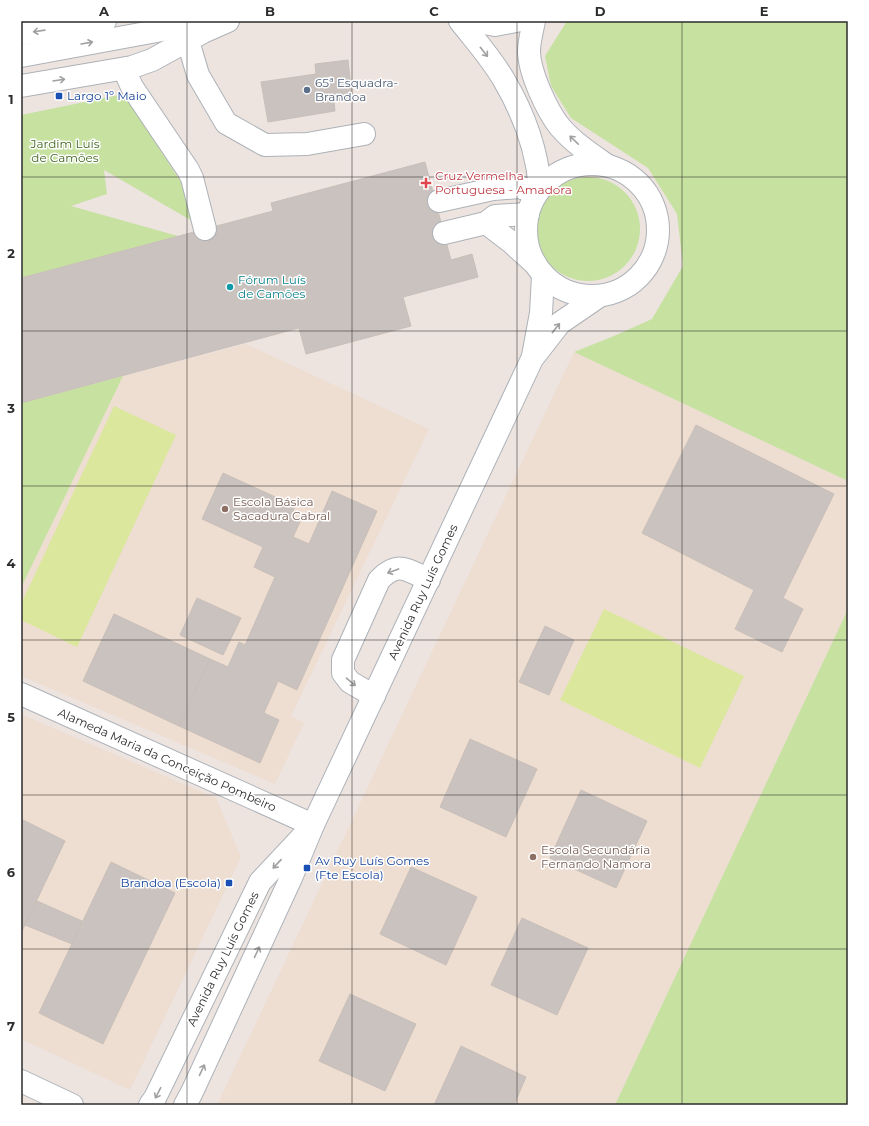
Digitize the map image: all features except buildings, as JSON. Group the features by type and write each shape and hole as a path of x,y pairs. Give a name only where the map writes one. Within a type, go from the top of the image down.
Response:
{"street":[{"path":"21,34 105,21"},
{"path":"21,56 211,21"},
{"path":"21,86 124,69 152,60 228,21"},
{"path":"460,21 504,80 518,106 531,137 538,168 538,190"},
{"path":"471,21 495,25 516,21"},
{"path":"486,223 559,288 578,295 598,297 618,292 636,280 650,264 658,244 659,223 653,202 642,184 625,171 605,164 583,149 560,126 542,97 532,71 529,51 534,21"},
{"path":"188,41 198,75 226,123 265,145 307,144 364,134"},
{"path":"124,69 132,87 188,170 192,178 205,229"},
{"path":"539,270 528,249 526,231 528,214 538,190 549,179 566,169 585,163 605,164"},
{"path":"438,201 494,189 519,187 538,190"},
{"path":"444,233 486,223 495,216 528,214"},
{"name":"Avenida Ruy Luís Gomes","path":"532,359 541,313 539,270"},
{"name":"Avenida Ruy Luís Gomes","path":"185,1105 291,878 313,825 532,359 560,323 598,297"},
{"path":"374,696 350,682 343,673 343,660 379,580 387,572 398,568 408,570 428,580"},
{"name":"Alameda Maria da Conceição Pombeiro","path":"21,694 313,825"},
{"name":"Avenida Ruy Luís Gomes","path":"150,1105 155,1098 260,882 313,825"},
{"path":"21,1081 72,1105"}],"shaded area":[{"name":"Escola Básica Sacadura Cabral","path":"246,344 429,429 291,716 304,723 275,784 21,676 21,588 123,376"},
{"name":"Escola Secundária Fernando Namora","path":"574,352 848,481 848,609 615,1105 217,1105"},
{"path":"21,714 216,798 241,857 130,1090 21,1039"}],"green space":[{"path":"567,21 848,21 848,481 574,352 652,319 683,266 677,214 648,168 571,118 551,86 545,56"},
{"name":"Jardim Luís de Camões","path":"124,94 183,185 194,222 104,170 107,194 71,206 178,236 21,278 21,115"},
{"path":"588,177 608,181 617,186 631,200 636,209 640,229 636,249 631,258 617,272 608,277 588,281 568,277 559,272 545,258 540,249 536,229 540,209 545,200 559,186 568,181"},
{"path":"123,376 21,588 21,403"},
{"path":"114,406 176,435 77,647 21,620 21,604"},
{"path":"604,609 744,676 700,768 560,700"},
{"path":"848,609 848,1105 615,1105"}],"place":[{"name":"65ª Esquadra- Brandoa","path":"307,90"},
{"name":"Largo 1º Maio","path":"59,96"},
{"name":"Cruz Vermelha Portuguesa - Amadora","path":"426,183"},
{"name":"Fórum Luís de Camões","path":"230,287"},
{"name":"Escola Básica Sacadura Cabral","path":"225,509"},
{"name":"Escola Secundária Fernando Namora","path":"533,857"},
{"name":"Av Ruy Luís Gomes (Fte Escola)","path":"307,868"},
{"name":"Brandoa (Escola)","path":"229,883"}]}
